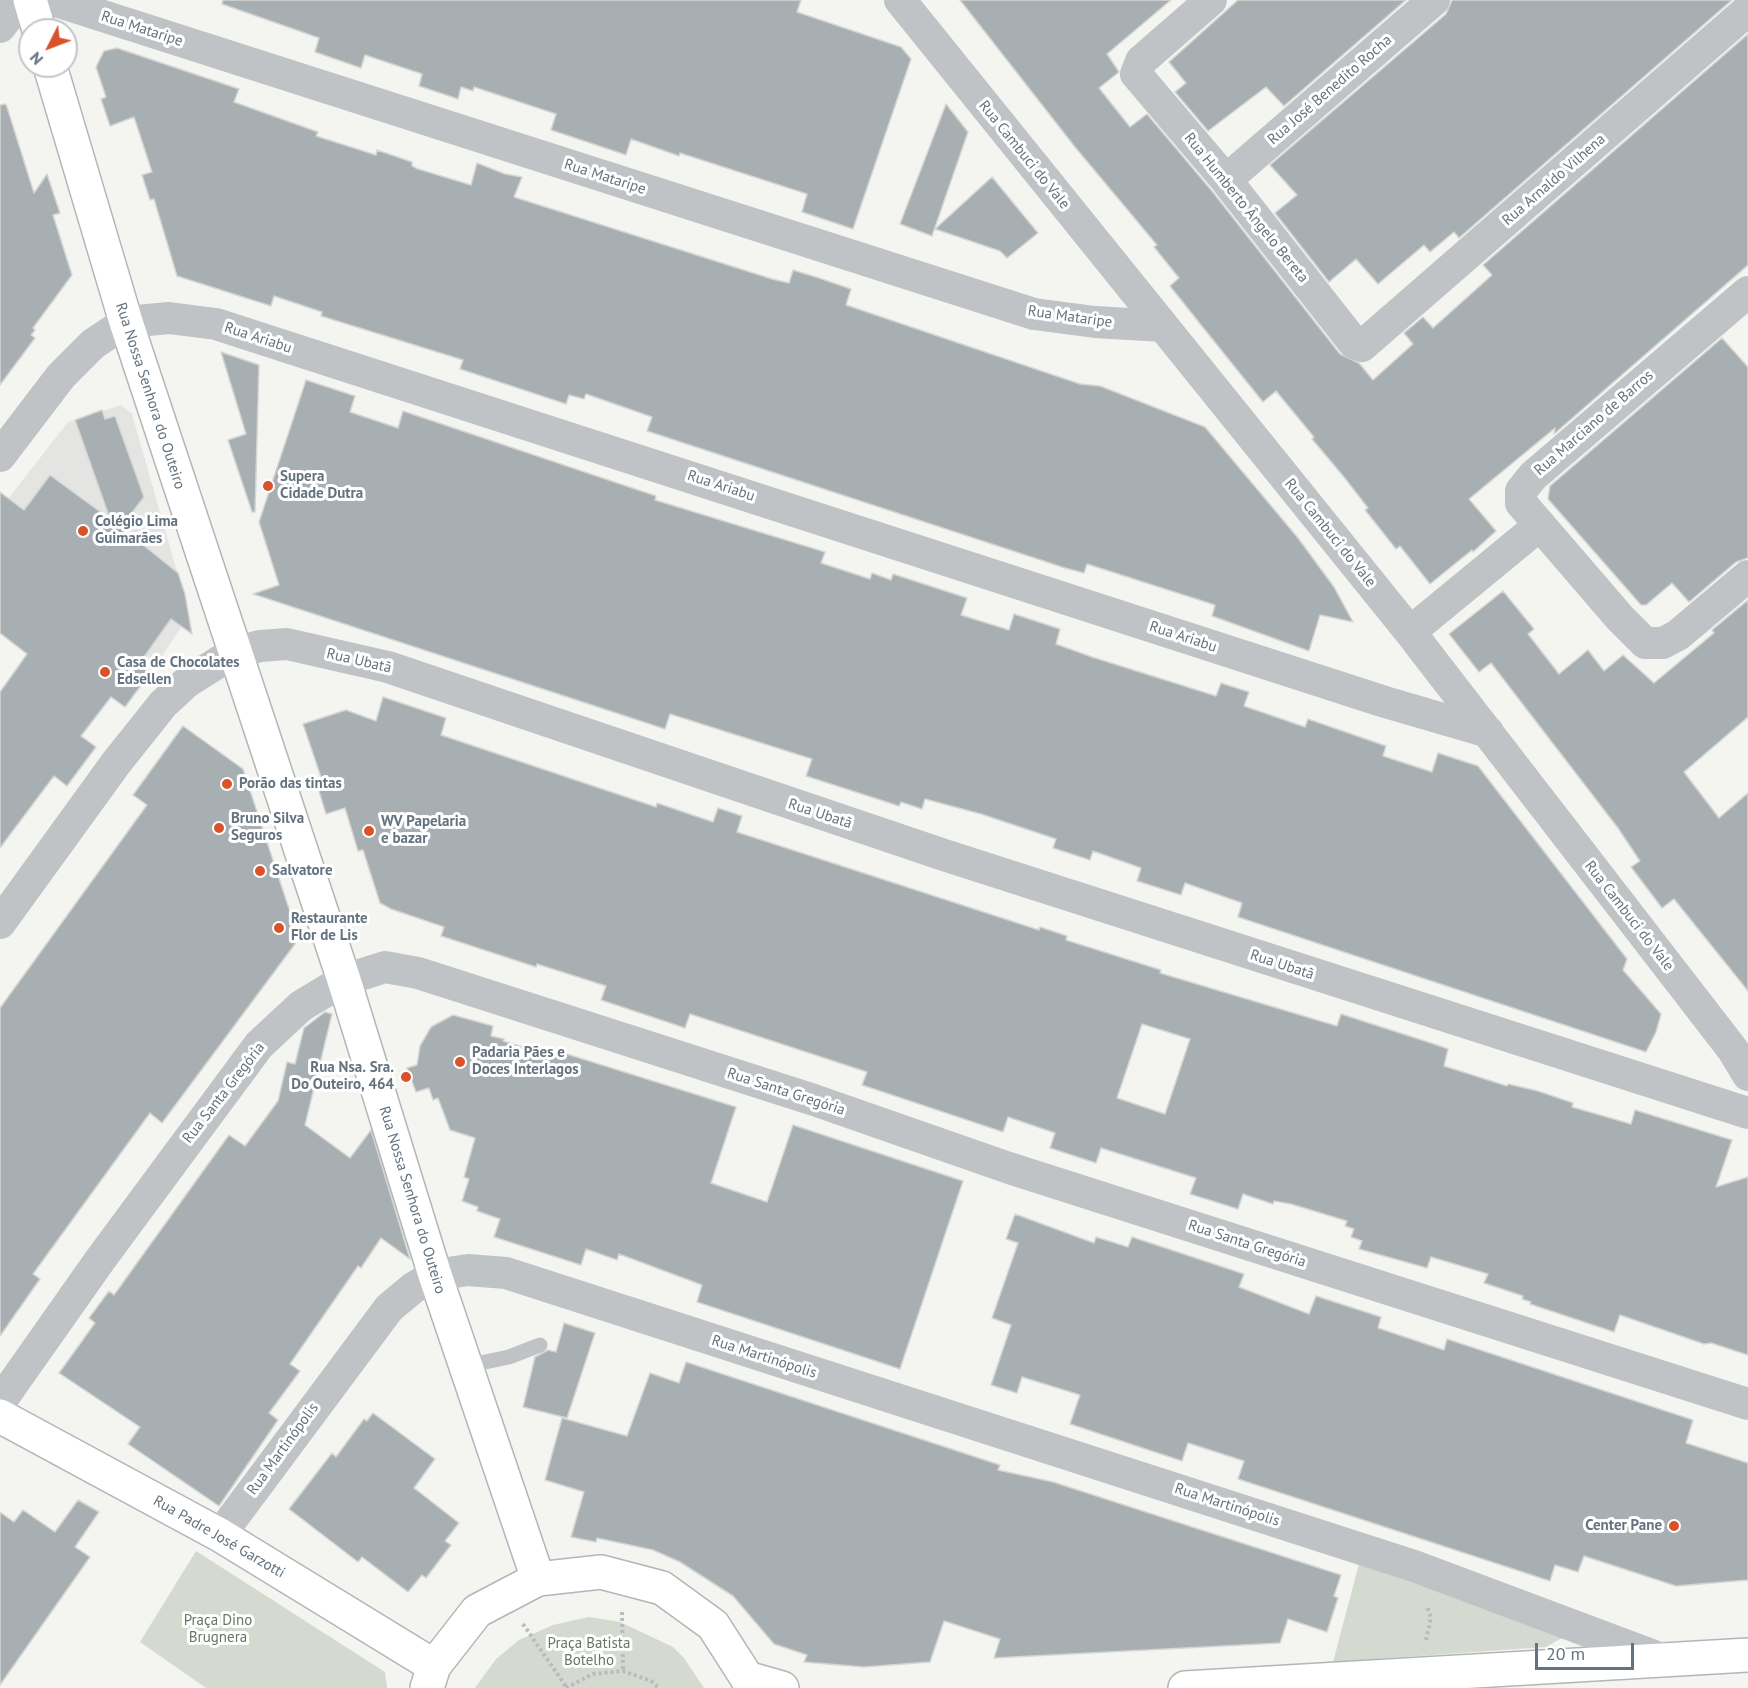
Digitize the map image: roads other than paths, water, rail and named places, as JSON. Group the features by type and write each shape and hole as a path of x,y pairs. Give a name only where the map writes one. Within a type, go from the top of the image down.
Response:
{"main road":[{"path":"30,0 35,18"},
{"name":"Rua Nossa Senhora do Outeiro","path":"54,78 126,322 233,653 344,980 435,1275 538,1579"},
{"name":"Rua Padre José Garzotti","path":"0,1416 220,1535 430,1677"},
{"path":"430,1677 477,1611 538,1579 601,1572 662,1588 713,1625 749,1683 782,1688"},
{"path":"1185,1688 1419,1674 1507,1678 1662,1659 1748,1655"}],"street":[{"path":"0,27 21,0"},
{"name":"Rua Mataripe","path":"52,0 1034,314 1095,322 1163,326"},
{"name":"Rua Cambuci do Vale","path":"900,0 1410,632 1733,1050 1748,1075"},
{"name":"Rua Humberto Ângelo Bereta","path":"1211,0 1141,61 1136,70 1138,78 1226,180 1359,345"},
{"name":"Rua José Benedito Rocha","path":"1226,180 1434,0"},
{"name":"Rua Arnaldo Vilhena","path":"1359,345 1365,344 1748,10"},
{"name":"Rua Marciano de Barros","path":"1540,525 1521,503 1521,491 1528,480 1748,292"},
{"name":"Rua Ariabu","path":"0,456 61,376 93,344 126,322 169,318 216,324 1374,699 1488,732"},
{"path":"1410,632 1540,525 1620,618 1645,643 1663,644 1678,635 1748,576"},
{"name":"Rua Ubatã","path":"0,923 116,763 163,704 187,682 233,653 260,646 287,644 388,667 944,855 1748,1113"},
{"name":"Rua Santa Gregória","path":"0,1402 100,1260 259,1045 301,1006 344,980 385,967 418,973 814,1100 1009,1168 1748,1404"},
{"name":"Rua Martinópolis","path":"220,1535 389,1308 413,1288 435,1275 468,1270 506,1274 1414,1566 1662,1659"}],"lane":[{"path":"465,1366 508,1357 540,1345"}],"place":[{"name":"Supera Cidade Dutra","path":"268,486"},
{"name":"Colégio Lima Guimarães","path":"83,531"},
{"name":"Casa de Chocolates Edsellen","path":"105,672"},
{"name":"Porão das tintas","path":"227,784"},
{"name":"Bruno Silva Seguros","path":"219,828"},
{"name":"WV Papelaria e bazar","path":"369,831"},
{"name":"Salvatore","path":"260,871"},
{"name":"Restaurante Flor de Lis","path":"279,928"},
{"name":"Padaria Pães e Doces Interlagos","path":"460,1062"},
{"name":"Rua Nsa. Sra. Do Outeiro, 464","path":"406,1077"},
{"name":"Center Pane","path":"1674,1526"}],"park label":[{"name":"Praça Dino Brugnera","path":"218,1630"},
{"name":"Praça Batista Botelho","path":"589,1652"}]}
